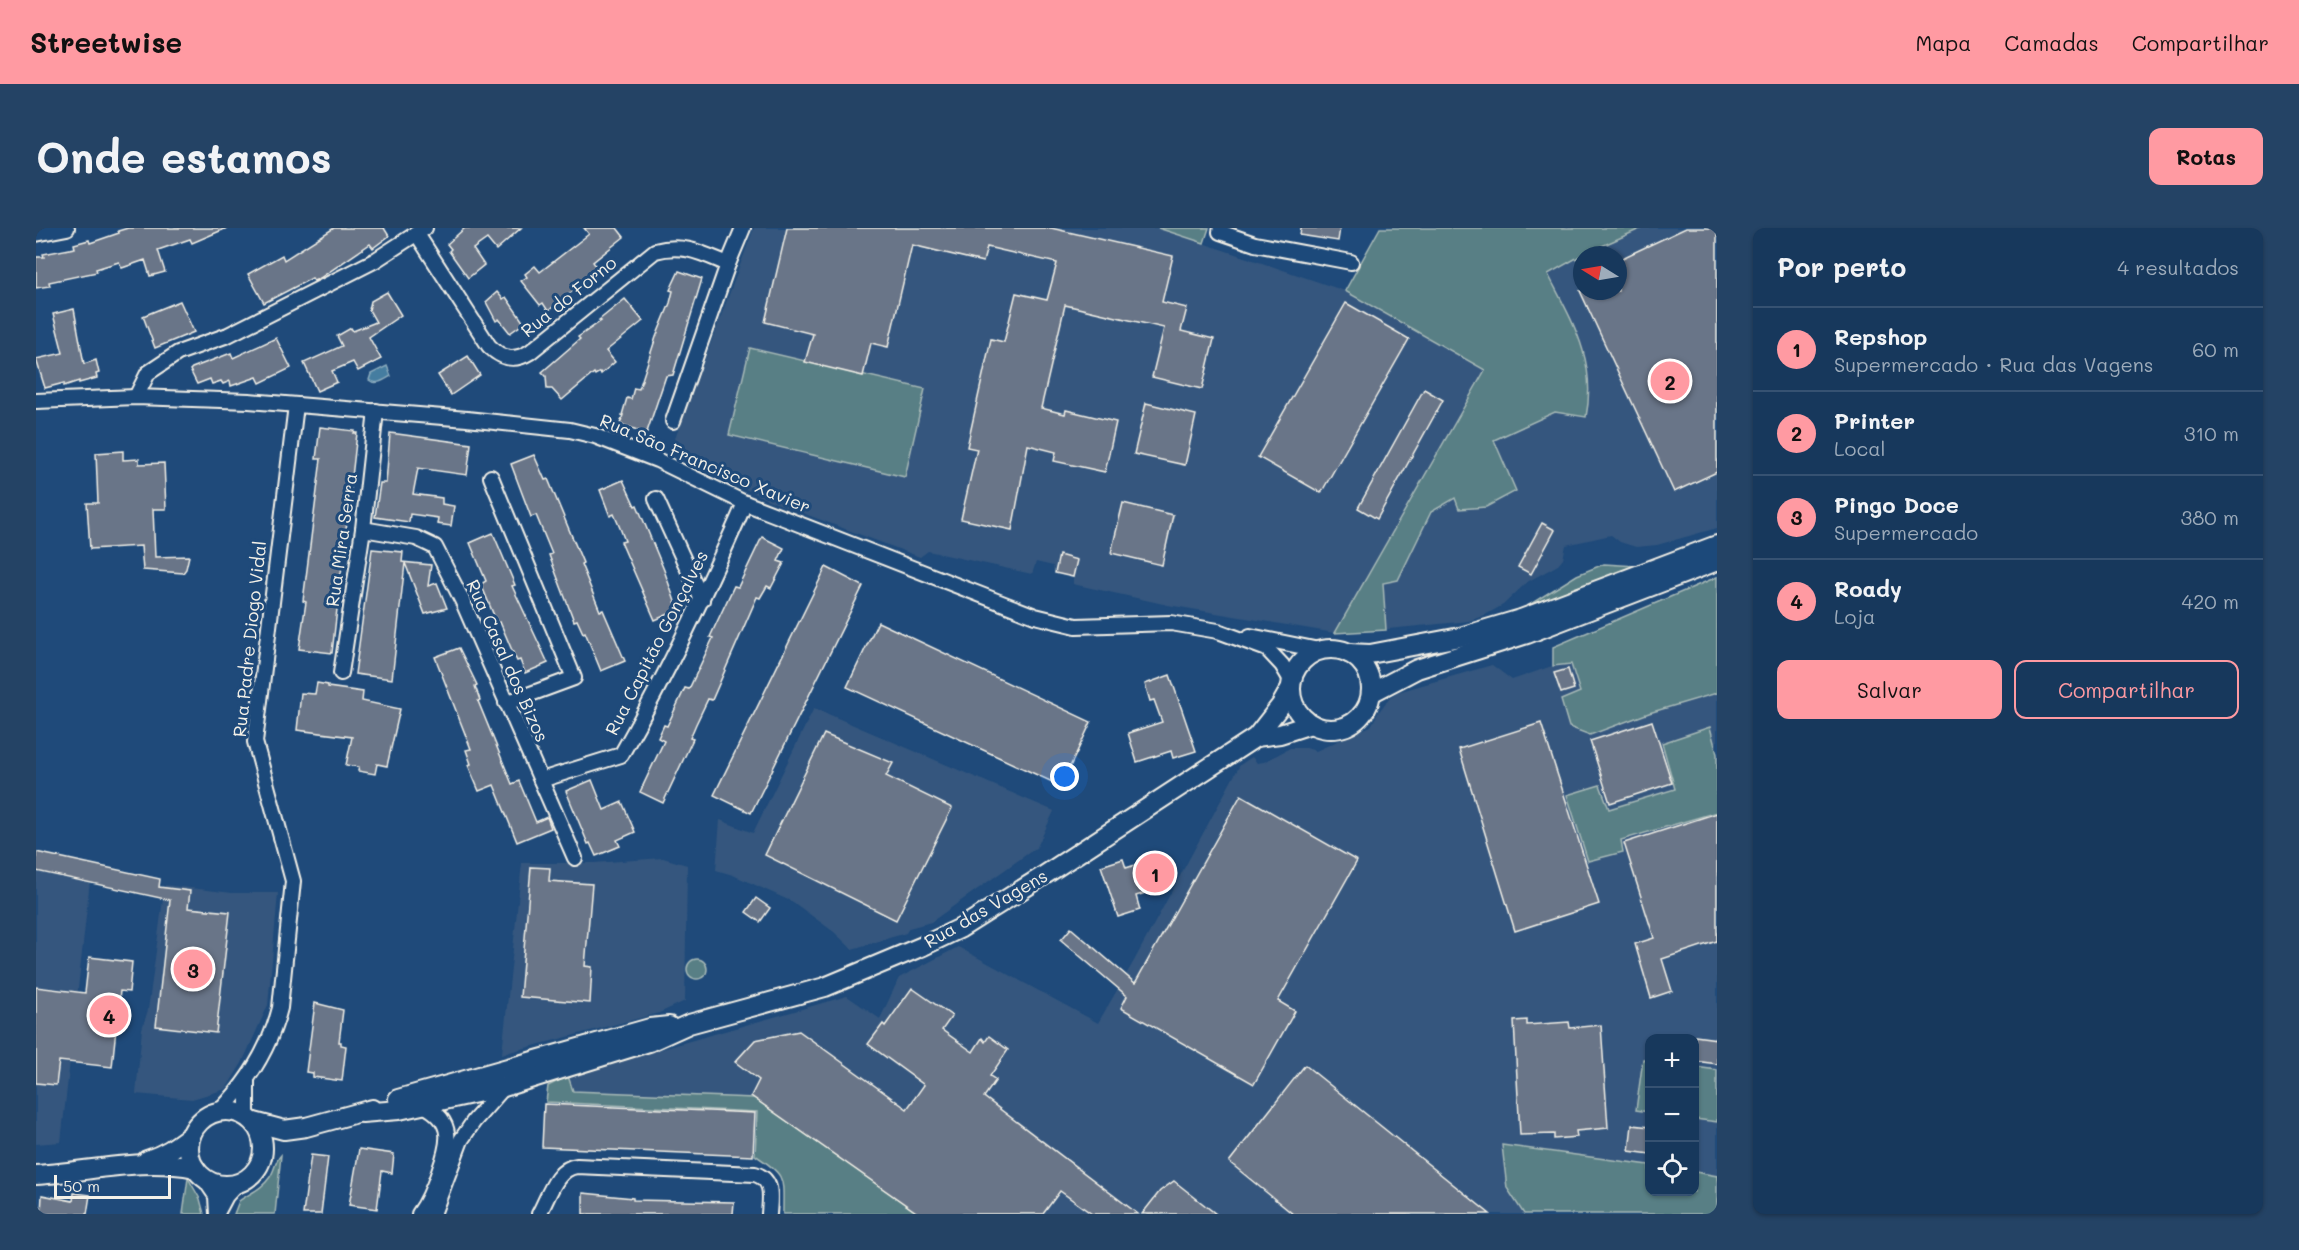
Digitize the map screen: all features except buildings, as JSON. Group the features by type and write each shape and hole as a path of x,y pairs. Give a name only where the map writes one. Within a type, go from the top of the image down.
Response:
{"street":[{"path":"36,234 67,228"},
{"path":"673,421 728,264 743,228"},
{"path":"1221,230 1256,244 1351,262"},
{"path":"136,397 148,373 178,353 228,335 374,261 421,231"},
{"name":"Rua do Forno","path":"421,231 489,346 497,354 509,359 521,358 530,352 655,251 677,246 728,264"},
{"name":"Rua São Francisco Xavier","path":"36,401 136,397 249,401 551,427 586,434 657,460 745,502 1051,621 1089,627 1171,623 1234,636 1267,649 1282,665 1291,685"},
{"name":"Rua Padre Diogo Vidal","path":"220,1111 247,1081 276,1024 280,1008 292,881 255,742 296,405"},
{"name":"Rua Mira Serra","path":"341,673 363,529 375,411"},
{"path":"490,477 574,678 506,703"},
{"path":"656,498 702,600"},
{"name":"Rua Capitão Gonçalves","path":"541,780 621,755 658,691 702,600 745,502"},
{"name":"Rua Casal dos Bizos","path":"363,529 416,538 435,547 462,600 575,858"},
{"path":"1371,693 1417,669 1524,627 1717,545"},
{"path":"1348,653 1370,654 1524,627 1717,561"},
{"name":"Rua São Francisco Xavier","path":"1234,636 1255,636 1319,650"},
{"path":"1319,650 1340,650 1348,653 1358,659 1370,680 1371,693 1366,709 1357,720 1346,727 1333,730 1311,724 1300,716 1293,703 1291,685 1299,664 1319,650"},
{"name":"Rua das Vagens","path":"362,1113 399,1110 504,1087 649,1042 689,1024 825,987 942,937 1040,878 1256,737 1291,685"},
{"name":"Rua das Vagens","path":"1256,737 1280,734 1311,724"},
{"name":"Rua das Vagens","path":"362,1113 401,1098 650,1028 689,1024"},
{"name":"Rua Padre Diogo Vidal","path":"247,1081 251,1120"},
{"path":"433,1214 462,1140 474,1121 504,1087"},
{"path":"418,1214 436,1182 448,1141 444,1123 431,1109 423,1105"},
{"path":"138,1164 165,1154 180,1145 203,1119 220,1111 239,1112 251,1120 284,1130 362,1113"},
{"path":"251,1120 263,1140 262,1161"},
{"path":"217,1213 226,1196 237,1184 256,1171 272,1146 306,1127"},
{"path":"191,1135 190,1158 216,1196 217,1213"},
{"path":"36,1175 166,1163 199,1173 213,1183 237,1184"},
{"path":"539,1214 561,1173 574,1166 755,1174 763,1177 768,1183 769,1214"}],"shaded area":[{"path":"754,228 1158,228 1345,291 1380,228 1717,228 1717,528 1657,545 1636,547 1620,542 1611,535 1566,545 1563,559 1558,565 1527,582 1503,605 1469,621 1335,633 1168,605 1073,584 1073,577 1054,572 1053,566 1036,562 1032,574 928,551 920,557 768,500 670,452"},
{"path":"387,366 391,376 383,381 369,380 371,374"},
{"path":"1717,577 1717,1214 919,1214 754,1098 573,1091 568,1076 847,996 880,1019 899,978 958,947 1098,1023 1240,765 1252,757 1257,763 1264,762 1290,748 1306,748 1316,751 1371,726 1390,697 1398,692 1492,665 1512,680 1552,666 1553,647"},
{"path":"814,708 1054,811 1037,847 931,922 909,928 906,933 852,949 834,932 793,902 733,875 716,870 720,820 753,833"},
{"path":"663,858 687,865 685,1001 659,1013 502,1054 522,863 594,863"},
{"path":"36,867 90,880 61,1142 36,1144"},
{"path":"165,885 232,893 278,893 268,1005 242,1063 226,1089 192,1099 136,1094 142,1029 148,1010"}],"green space":[{"path":"1158,228 1209,228 1204,243"},
{"path":"1380,228 1642,228 1602,246 1573,246 1573,260 1548,274 1574,326 1585,360 1589,397 1586,417 1555,412 1494,440 1516,491 1486,507 1459,509 1455,498 1431,512 1398,580 1383,583 1386,630 1335,633 1485,370 1345,291"},
{"path":"750,348 925,389 905,477 729,435"},
{"path":"1604,564 1637,566 1530,607 1529,605 1577,575"},
{"path":"1717,577 1717,693 1649,713 1590,735 1569,727 1561,700 1580,692 1571,664 1553,666 1553,647"},
{"path":"1710,727 1717,754 1717,812 1621,840 1623,852 1588,861 1567,795 1600,785 1609,809 1675,789 1662,743"},
{"path":"697,959 704,962 707,969 704,976 697,979 690,976 687,969 690,962"},
{"path":"1643,1059 1645,1059 1645,1111 1636,1110"},
{"path":"1699,1068 1717,1070 1717,1122 1699,1120"},
{"path":"568,1076 573,1091 754,1098 919,1214 783,1214 781,1179 773,1168 755,1155 757,1112 546,1102 548,1086"},
{"path":"1502,1145 1645,1164 1645,1196 1699,1196 1699,1173 1717,1176 1717,1214 1524,1214 1507,1188"},
{"path":"281,1155 275,1214 234,1214 239,1201 267,1181"},
{"path":"188,1178 200,1199 204,1214 183,1214"}],"place":[{"name":"Printer","path":"1670,381"},
{"name":"Repshop","path":"1155,873"},
{"name":"Pingo Doce","path":"193,969"},
{"name":"Roady","path":"109,1015"}]}
